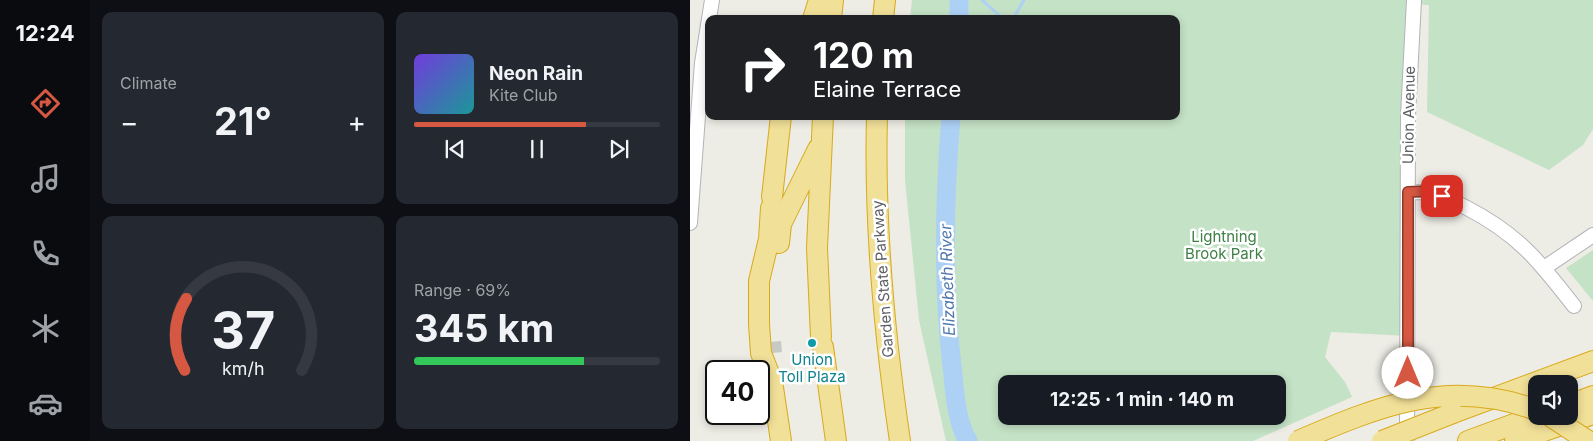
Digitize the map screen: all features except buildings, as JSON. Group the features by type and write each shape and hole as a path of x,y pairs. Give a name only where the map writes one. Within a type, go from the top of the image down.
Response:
{"highway":[{"path":"813,15 819,0"},
{"path":"831,15 833,0"},
{"path":"883,15 885,0"},
{"path":"781,120 769,239 759,281 758,312 761,353 795,441"},
{"path":"823,120 817,248 822,342 836,441"},
{"name":"Garden State Parkway","path":"877,120 876,185 880,272 887,346 900,441"},
{"path":"781,441 774,388 770,292 781,224 821,142"},
{"path":"1382,441 1593,361"},
{"path":"1578,376 1593,372"},
{"path":"1511,392 1528,388"},
{"path":"1298,441 1381,408 1436,395 1482,396 1528,408"},
{"path":"1578,402 1593,396"},
{"path":"1515,441 1593,414"},
{"path":"1468,441 1528,419"},
{"path":"1564,425 1588,441"},
{"path":"1569,441 1593,433"}],"street":[{"path":"709,15 712,0"},
{"name":"Union Avenue","path":"1407,441 1408,116 1414,0"},
{"path":"690,223 695,75 705,31"},
{"path":"1408,192 1430,191 1490,220 1520,242 1544,268 1574,306"},
{"path":"1544,268 1593,235"}],"green space":[{"name":"Lightning Brook Park","path":"912,0 1593,0 1593,129 1583,145 1549,170 1427,112 1429,5 1414,4 1408,336 1331,332 1325,357 1345,382 1352,397 1253,441 946,441 919,320 905,180 905,120 1180,120 1180,15 910,15"},
{"path":"1593,250 1593,301 1566,268"}],"waterway":[{"name":"Elizabeth River","path":"959,0 959,15"},
{"path":"982,0 999,15"},
{"path":"1015,15 1024,0"},
{"name":"Elizabeth River","path":"951,120 945,245 947,310 956,401 961,426 968,441"}],"tunnel":[{"path":"771,342 772,353"}],"place":[{"name":"Union Toll Plaza","path":"812,343"}],"route":[{"path":"1408,373 1408,192 1430,191 1442,196"}]}
